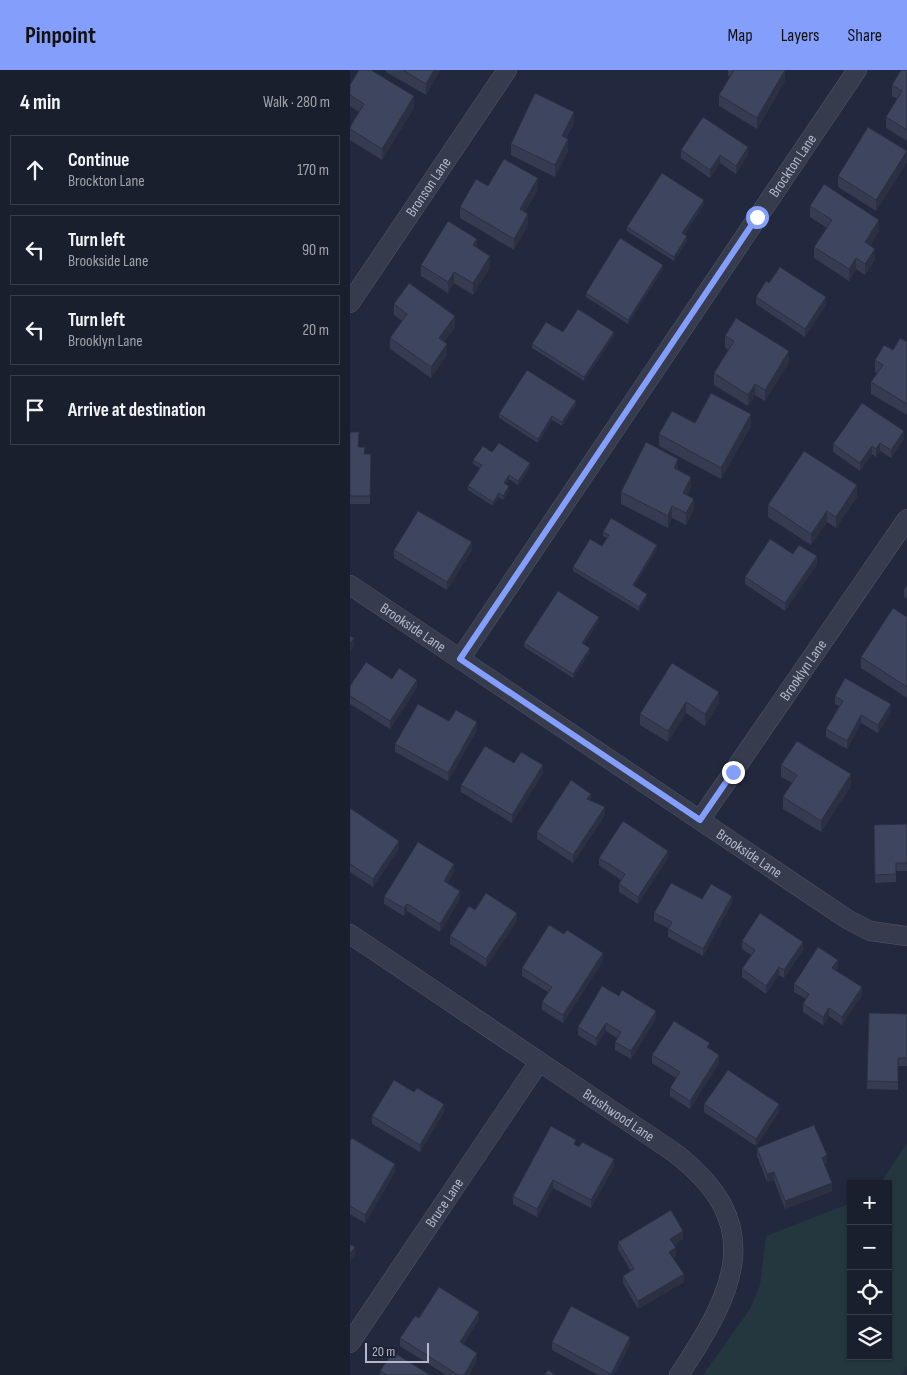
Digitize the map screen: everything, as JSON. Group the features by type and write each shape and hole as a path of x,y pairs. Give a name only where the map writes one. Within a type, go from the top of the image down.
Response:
{"street":[{"name":"Bronson Lane","path":"350,303 507,70"},
{"name":"Brockton Lane","path":"460,659 857,70"},
{"name":"Brooklyn Lane","path":"700,820 907,519"},
{"name":"Brookside Lane","path":"350,585 859,926 882,934 907,936"},
{"name":"Brushwood Lane","path":"350,934 686,1162 710,1184 723,1206 732,1235 734,1250 730,1281 720,1310 679,1375"},
{"name":"Bruce Lane","path":"350,1343 539,1062"}],"shaded area":[{"path":"907,1143 907,1367 901,1375 703,1375 750,1309 760,1285 766,1236 847,1205 847,1360 892,1360 892,1180 883,1180"}],"building":[{"path":"359,70 371,70 414,96 382,149 350,129 364,104 350,95 350,85"},
{"path":"403,70 434,70 426,84"},
{"path":"734,70 785,70 757,118 719,95"},
{"path":"901,70 907,70 907,130 886,117 902,91 892,85"},
{"path":"535,93 574,112 562,136 568,139 555,165 511,144"},
{"path":"703,117 748,147 736,166 720,155 710,170 681,150"},
{"path":"868,127 907,151 876,200 838,176"},
{"path":"504,159 538,178 520,209 528,214 514,239 460,207 476,179 488,186"},
{"path":"662,173 704,200 682,233 687,236 674,257 627,227"},
{"path":"824,184 879,220 865,242 875,249 865,264 856,258 849,269 814,247 832,220 810,206"},
{"path":"448,221 477,239 473,245 490,256 473,283 454,272 448,282 421,265"},
{"path":"620,238 663,265 628,320 586,293"},
{"path":"780,267 826,297 805,329 756,297 766,281 769,283"},
{"path":"409,283 455,316 439,338 447,344 431,367 390,338 407,314 394,304"},
{"path":"578,309 614,332 584,377 532,344 546,322 563,332"},
{"path":"736,318 789,351 765,390 755,384 748,395 714,373 734,341 725,336"},
{"path":"900,338 907,342 907,404 871,382 883,365 875,360 884,345 893,350"},
{"path":"527,370 576,401 562,422 552,416 538,439 499,414"},
{"path":"711,393 751,414 721,468 659,434 672,411 695,423"},
{"path":"862,403 904,431 891,450 880,443 876,449 872,446 860,463 833,444"},
{"path":"350,432 359,432 358,447 365,447 364,454 371,454 370,496 350,496"},
{"path":"646,442 678,459 674,468 691,477 683,493 694,499 686,513 672,506 668,516 621,492"},
{"path":"499,443 530,463 518,481 509,475 504,483 509,486 503,496 499,493 493,502 468,486 482,465 473,460 483,446 492,452"},
{"path":"804,451 857,485 836,517 827,511 811,534 768,505"},
{"path":"418,511 472,542 447,582 394,550"},
{"path":"611,518 657,545 633,585 647,594 639,607 573,567 590,539 602,546 609,535 603,532"},
{"path":"770,539 793,554 799,545 817,556 785,603 745,577"},
{"path":"558,591 599,617 582,643 590,648 573,674 524,643"},
{"path":"893,608 907,617 907,687 861,657"},
{"path":"350,636 354,638 350,644"},
{"path":"366,662 392,679 399,668 417,680 390,721 350,696 350,686"},
{"path":"672,663 719,692 705,714 686,702 668,731 640,714"},
{"path":"845,678 891,704 878,725 861,715 847,741 826,729 843,701 835,696"},
{"path":"418,704 449,721 456,710 477,722 448,773 395,744"},
{"path":"797,741 851,774 821,821 783,797 797,775 781,765"},
{"path":"485,746 514,763 521,752 543,765 512,815 461,785"},
{"path":"571,780 591,794 587,799 605,807 573,855 537,832"},
{"path":"350,808 399,841 373,879 350,864"},
{"path":"623,821 668,851 638,897 619,884 625,874 599,858"},
{"path":"907,824 907,863 896,863 896,874 875,875 874,825"},
{"path":"418,842 454,864 444,881 460,891 440,924 407,904 404,908 384,897"},
{"path":"671,883 702,899 711,884 732,896 703,949 668,929 672,922 654,913"},
{"path":"486,893 517,913 486,959 450,936 469,906 475,910"},
{"path":"760,913 803,942 784,970 779,967 766,986 742,969 755,950 742,941"},
{"path":"549,925 564,934 567,930 603,953 563,1015 542,1002 552,987 522,968"},
{"path":"818,947 838,960 832,968 862,987 842,1017 829,1008 823,1017 803,1004 809,994 794,984"},
{"path":"602,986 619,996 622,990 656,1011 631,1051 615,1042 621,1032 606,1023 596,1038 578,1027"},
{"path":"869,1013 907,1014 907,1058 898,1058 898,1082 867,1081"},
{"path":"674,1021 710,1043 707,1047 719,1055 690,1101 670,1088 680,1072 652,1055"},
{"path":"728,1070 779,1104 756,1139 704,1104"},
{"path":"394,1080 414,1092 417,1088 444,1104 420,1145 372,1116"},
{"path":"814,1125 827,1155 822,1158 832,1183 785,1201 774,1172 767,1174 757,1148"},
{"path":"551,1126 576,1140 574,1144 579,1147 582,1142 614,1159 591,1200 553,1180 537,1209 513,1196"},
{"path":"352,1138 395,1164 365,1215 350,1206 350,1141"},
{"path":"671,1210 683,1231 670,1239 676,1248 669,1252 684,1274 638,1301 623,1276 634,1269 618,1242"},
{"path":"350,1244 355,1247 350,1254"},
{"path":"439,1287 479,1312 460,1342 477,1353 464,1375 458,1375 400,1338 415,1316 419,1318"},
{"path":"571,1306 630,1337 611,1374 552,1342"},
{"path":"393,1352 430,1375 387,1375 380,1371"},
{"path":"548,1370 556,1375 545,1375"}],"route":[{"path":"733,772 700,820 460,659 757,217"}]}
